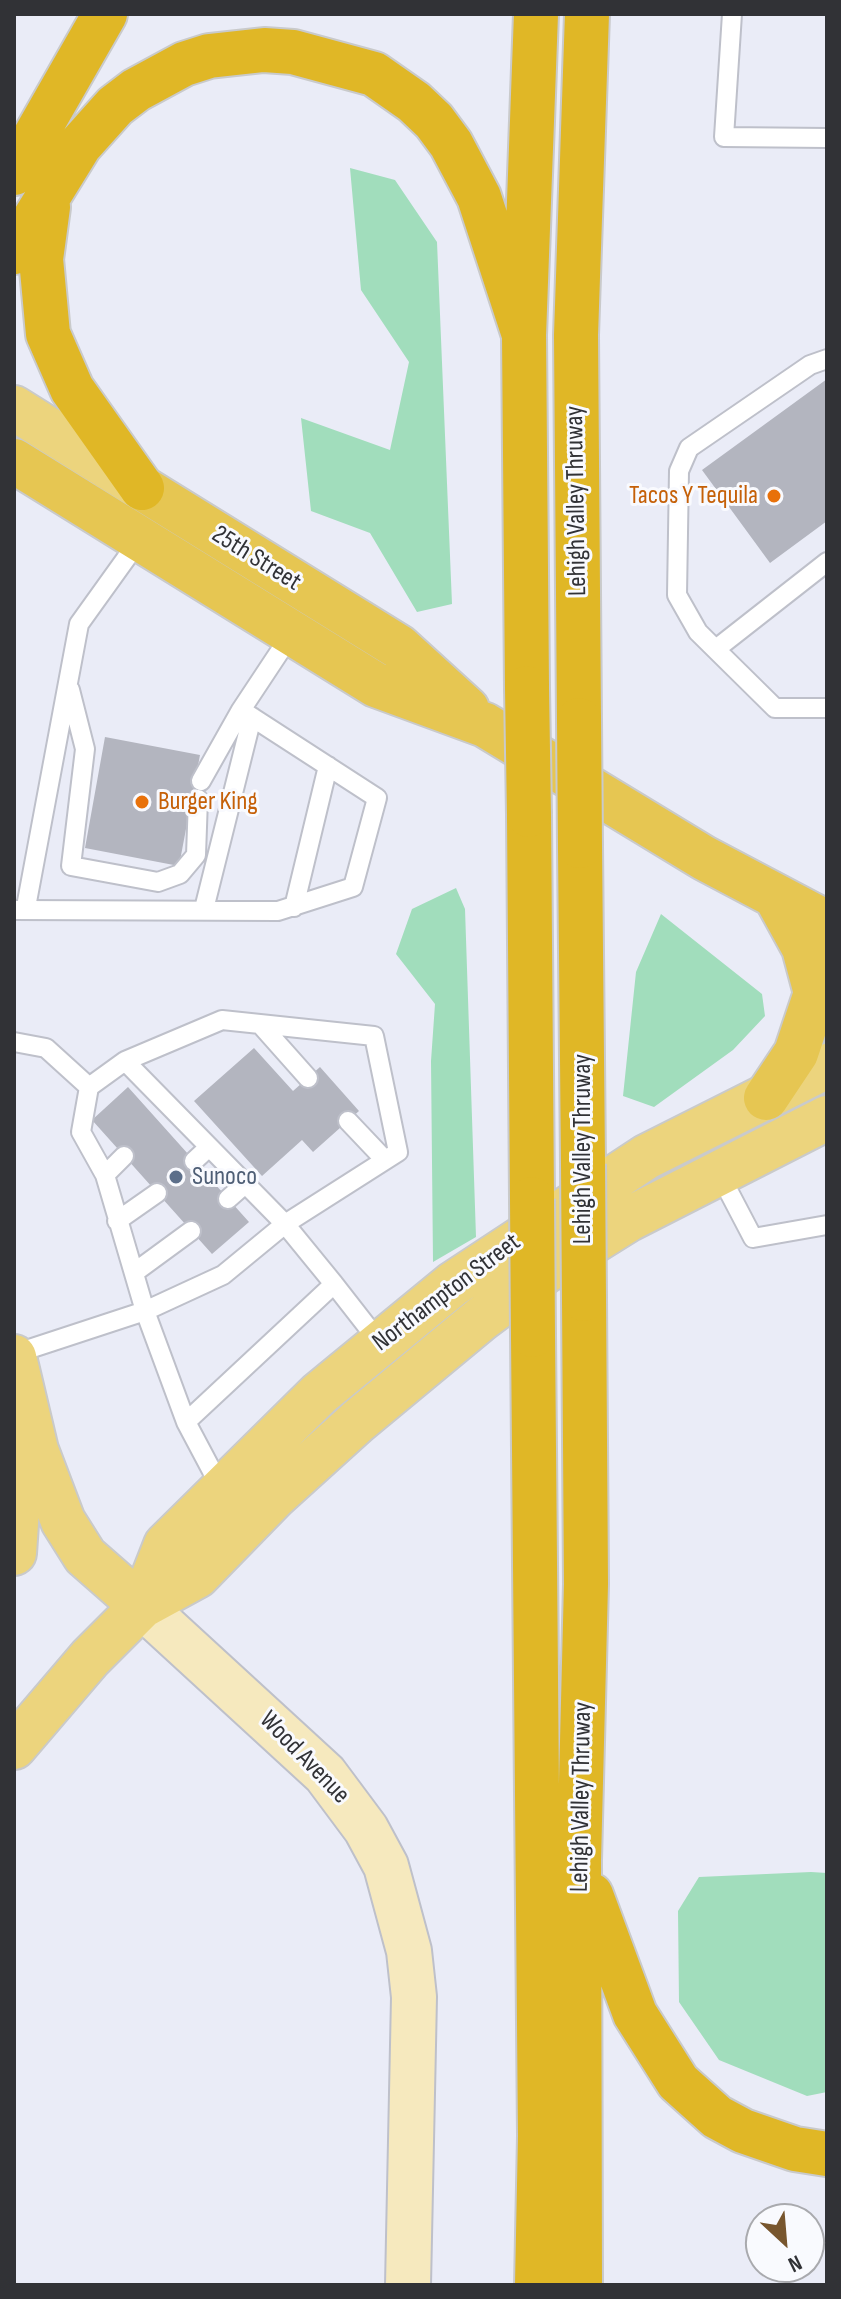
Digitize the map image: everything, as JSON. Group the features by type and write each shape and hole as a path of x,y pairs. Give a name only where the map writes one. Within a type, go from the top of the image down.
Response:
{"highway":[{"path":"14,252 26,170 105,14"},
{"name":"Lehigh Valley Thruway","path":"536,14 524,335 540,2136 537,2285"},
{"name":"Lehigh Valley Thruway","path":"580,2285 579,1860 586,1584 576,335 587,14"},
{"path":"26,170 80,145 115,106 159,75 184,64 209,56 264,50 307,54 348,65 374,74 414,102 451,144 479,197 524,335"},
{"path":"26,170 41,259 48,334 59,363 88,415 142,488"},
{"name":"25th Street","path":"14,461 376,685 485,725 776,897 827,923"},
{"name":"25th Street","path":"142,488 399,647 485,725"},
{"path":"14,493 60,489"},
{"path":"766,1098 796,1053 816,993 804,948 776,897"},
{"path":"579,1860 635,2014 678,2082 717,2117 743,2131 795,2149 827,2154"}],"main road":[{"name":"25th Street","path":"14,408 142,488"},
{"name":"Northampton Street","path":"142,1606 166,1545 221,1488 319,1394 453,1284 646,1157 827,1066"},
{"name":"Northampton Street","path":"14,1747 90,1658 142,1606 197,1576 274,1497 358,1421 494,1310 544,1272 629,1219 827,1118"},
{"name":"Wood Avenue","path":"14,1356 23,1405 51,1492 73,1540 85,1556 325,1774 354,1810 386,1866 409,1951 414,1997 408,2285"},
{"path":"14,1553 23,1405"}],"lane":[{"path":"732,14 724,137 827,138"},
{"path":"827,359 810,365 689,448 679,471 677,595 698,632 775,708 827,708"},
{"path":"140,539 79,624 20,908 278,911 353,887 377,798 246,713"},
{"path":"716,649 827,562"},
{"path":"68,683 85,749 71,866 158,882 180,874 196,855 199,790 292,633"},
{"path":"204,909 246,713"},
{"path":"294,907 328,766"},
{"path":"14,1356 145,1311 223,1275 285,1224 398,1152 374,1036 222,1020 125,1061 89,1087 81,1132 105,1175 145,1311 186,1422 221,1488"},
{"path":"260,1024 308,1078"},
{"path":"14,1042 46,1048 89,1087"},
{"path":"125,1061 168,1118 209,1147 285,1224 380,1343"},
{"path":"348,1121 385,1160"},
{"path":"194,1161 209,1147"},
{"path":"105,1175 124,1156"},
{"path":"719,1173 753,1238 827,1225"},
{"path":"228,1199 245,1184"},
{"path":"117,1221 157,1193"},
{"path":"135,1272 191,1231"},
{"path":"186,1422 334,1284"}],"green space":[{"path":"350,168 395,180 437,242 452,604 417,612 370,533 311,511 301,418 390,450 409,362 361,290"},
{"path":"456,888 465,909 476,1237 433,1262 431,1061 435,1004 396,954 412,909"},
{"path":"661,914 762,994 765,1016 733,1050 654,1107 623,1096 636,972"},
{"path":"827,1873 827,2092 807,2096 719,2060 679,2002 678,1911 699,1877"}],"building":[{"name":"Tacos Y Tequila","path":"827,379 827,521 770,563 702,470"},
{"name":"Burger King","path":"105,737 200,755 179,866 85,848"},
{"path":"254,1048 293,1091 320,1067 359,1111 313,1152 302,1140 262,1176 194,1101"},
{"name":"Sunoco","path":"128,1087 249,1222 212,1254 92,1120"}],"place":[{"name":"Tacos Y Tequila","path":"774,496"},
{"name":"Burger King","path":"142,802"},
{"name":"Sunoco","path":"176,1177"}]}
